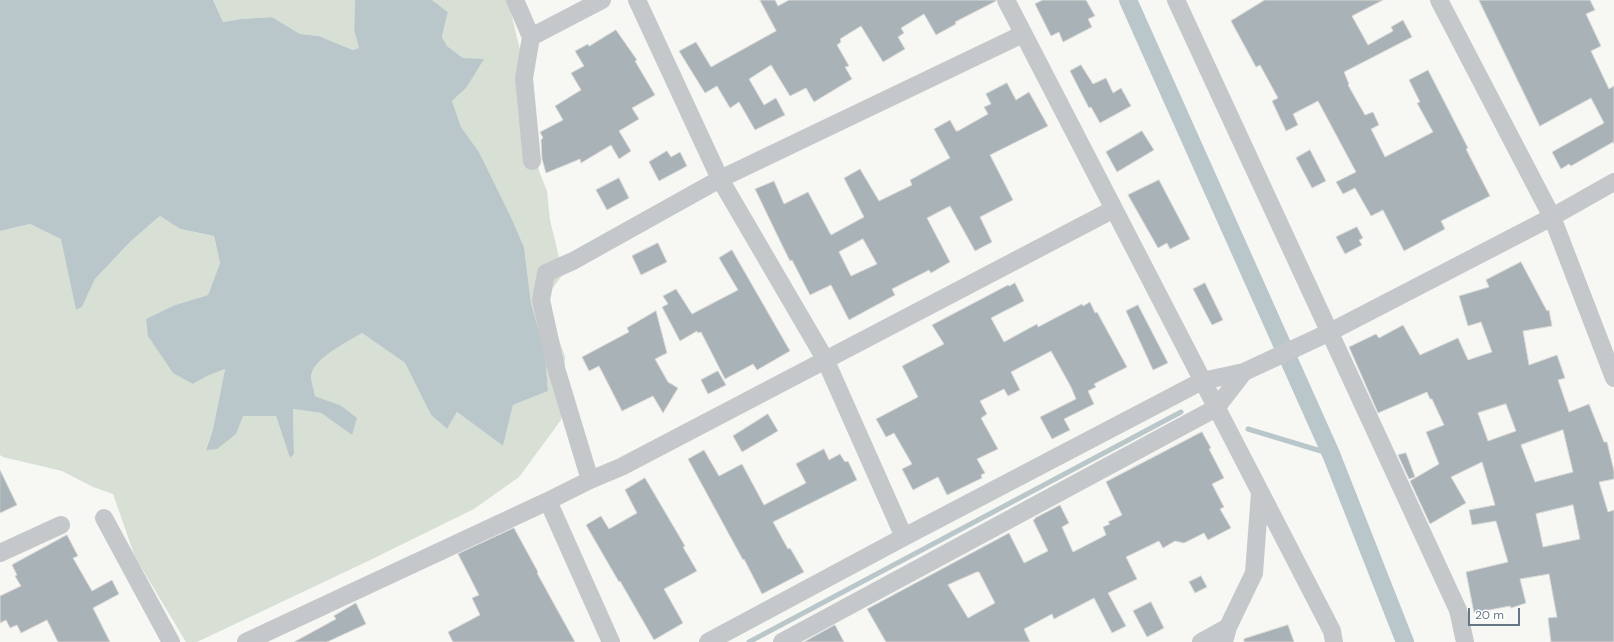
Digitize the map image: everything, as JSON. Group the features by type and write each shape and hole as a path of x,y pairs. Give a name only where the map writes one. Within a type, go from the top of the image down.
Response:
{"street":[{"path":"515,0 531,38 524,78 532,161"},
{"path":"531,38 602,0"},
{"path":"637,0 720,180 825,359 904,537"},
{"path":"1006,0 1332,632 1334,642"},
{"path":"1176,0 1326,333 1458,610 1465,642"},
{"path":"1439,0 1552,217 1614,378"},
{"path":"590,480 556,368 541,300 546,273 573,262 720,180 1023,34"},
{"path":"708,642 904,537 1202,381 1244,372 1326,333 1552,217 1614,182"},
{"path":"246,642 590,480 621,467 1114,209"},
{"path":"782,642 1216,408 1244,372"},
{"path":"1201,642 1226,635 1254,573 1260,493"},
{"path":"548,501 611,642"},
{"path":"104,518 171,642"},
{"path":"0,552 61,525"}],"shaded area":[{"path":"0,0 213,0 223,22 272,17 300,34 319,36 353,50 359,48 354,30 355,0 432,0 448,12 442,37 447,46 463,58 484,59 466,88 452,101 461,127 479,152 524,247 531,303 545,353 548,391 513,405 503,446 457,412 447,429 431,415 405,363 362,333 323,358 317,364 311,378 315,396 340,405 357,418 352,435 321,413 293,409 294,454 290,458 276,416 243,416 236,434 217,449 206,450 213,429 225,369 207,376 193,384 173,373 148,336 146,319 175,305 208,295 220,263 214,236 180,229 160,216 131,241 95,279 82,307 76,310 61,239 30,224 0,231"},
{"path":"213,0 355,0 354,30 359,48 353,50 319,36 300,34 272,17 223,22"},
{"path":"432,0 508,0 523,62 527,107 539,171 547,191 550,220 563,274 545,299 565,357 564,399 561,420 519,477 474,509 197,642 186,642 135,557 113,494 93,487 62,471 0,455 0,231 30,224 62,239 76,310 82,307 95,279 131,241 160,216 180,229 214,236 220,263 208,295 175,305 193,384 207,376 225,369 213,429 206,449 243,416 276,416 290,457 294,454 293,409 321,413 352,435 340,405 315,396 311,378 317,364 323,358 362,333 405,363 431,415 447,429 457,412 503,446 513,405 548,391 545,353 531,303 524,247 479,152 461,127 452,101 466,88 463,58 447,46 442,38 448,12"}],"building":[{"path":"760,0 775,0 778,6 789,0 996,1 955,22 956,24 936,35 924,14 901,28 904,33 898,37 905,49 883,62 861,26 840,39 841,42 837,45 849,66 845,67 852,79 814,102 806,88 790,96 771,65 749,79 764,105 776,98 785,115 755,130 739,102 730,108 717,86 705,93 679,51 696,42 711,67 776,31"},
{"path":"1043,0 1086,0 1095,16 1088,19 1092,27 1063,42 1059,32 1051,36 1035,4"},
{"path":"1265,0 1383,0 1352,16 1368,45 1393,31 1391,27 1403,20 1412,37 1344,72 1349,84 1348,85 1365,115 1373,112 1379,125 1371,129 1385,157 1433,132 1417,103 1420,102 1409,80 1428,70 1468,148 1466,149 1490,196 1441,221 1445,229 1404,251 1383,210 1371,216 1355,188 1343,194 1336,182 1356,172 1318,101 1293,114 1298,125 1286,131 1272,101 1278,98 1260,65 1256,67 1231,21"},
{"path":"1479,0 1590,0 1595,10 1586,14 1601,46 1591,51 1609,89 1614,86 1614,144 1613,142 1571,166 1569,164 1561,169 1552,152 1604,123 1591,98 1540,126"},
{"path":"616,30 637,60 635,61 655,95 632,108 639,119 619,131 631,151 619,159 611,145 581,163 580,159 546,173 542,159 541,140 543,138 540,132 563,120 555,106 581,90 571,73 584,66 575,51 588,44 589,46"},
{"path":"1081,65 1093,84 1106,78 1113,93 1121,88 1131,106 1100,123 1091,107 1089,108 1070,71"},
{"path":"1007,83 1016,100 1029,92 1048,126 990,155 1013,200 980,217 992,242 975,251 950,206 927,218 950,262 931,273 929,270 892,289 895,295 849,320 831,285 810,295 792,260 790,261 755,189 774,181 784,204 808,192 831,235 864,217 844,178 860,169 879,201 912,185 910,180 950,158 934,129 950,120 956,131 958,131 988,114 984,107 991,104 986,94","holes":["863,239 877,264 851,276 839,252"]},
{"path":"1142,131 1154,150 1117,172 1106,152"},
{"path":"1310,150 1326,181 1312,188 1296,158"},
{"path":"667,151 671,157 680,152 687,166 659,181 649,162"},
{"path":"619,178 629,198 607,210 596,190"},
{"path":"1159,180 1190,239 1170,249 1167,243 1158,248 1128,195"},
{"path":"1357,227 1363,238 1359,240 1362,245 1345,254 1336,237"},
{"path":"658,243 667,262 641,275 632,256"},
{"path":"732,250 790,351 757,370 753,364 725,379 701,332 698,333 697,331 680,341 662,307 668,304 663,296 676,289 692,314 738,290 719,258"},
{"path":"1521,262 1547,311 1549,310 1552,326 1523,331 1529,365 1557,355 1565,378 1558,380 1569,412 1589,404 1604,442 1607,442 1614,471 1614,479 1599,482 1608,512 1614,510 1614,642 1551,642 1548,618 1557,617 1549,574 1520,579 1526,603 1511,608 1510,606 1474,613 1466,572 1508,562 1496,521 1472,525 1469,510 1495,505 1482,462 1451,477 1466,503 1430,524 1410,481 1439,464 1426,432 1444,425 1432,399 1430,399 1427,392 1378,413 1349,347 1376,334 1379,338 1403,325 1420,355 1458,338 1468,360 1492,352 1481,322 1468,326 1459,296 1489,287 1486,280","holes":["1506,404 1516,431 1488,441 1478,413","1563,430 1573,472 1535,482 1521,445","1573,505 1580,539 1543,547 1536,514"]},
{"path":"1015,283 1024,301 991,318 1004,342 1037,324 1038,327 1082,304 1083,306 1090,302 1127,367 1094,384 1096,387 1088,391 1094,404 1064,419 1070,430 1052,439 1040,417 1076,399 1051,351 1011,372 1020,390 1008,396 1004,389 980,401 987,414 981,418 998,449 977,459 985,473 981,475 982,478 947,495 938,477 913,490 902,469 912,464 894,433 886,437 876,419 918,397 902,366 944,344 932,325 1008,285 1009,286"},
{"path":"1205,283 1223,320 1212,325 1193,289"},
{"path":"1138,305 1168,363 1153,370 1126,311"},
{"path":"656,311 667,353 655,359 668,382 678,388 663,413 653,396 622,411 599,366 589,371 582,357 629,332 627,328"},
{"path":"718,371 726,385 708,394 701,380"},
{"path":"768,414 778,431 742,452 733,436"},
{"path":"1202,432 1211,448 1209,449 1224,478 1212,484 1224,507 1220,509 1231,528 1208,540 1204,533 1184,543 1175,541 1163,548 1159,541 1126,557 1137,579 1108,593 1126,626 1112,633 1094,598 1054,619 1052,614 1024,629 1030,642 886,642 867,609 1009,533 1024,563 1048,551 1033,520 1060,505 1069,523 1062,527 1073,552 1106,535 1103,527 1110,524 1108,522 1122,515 1106,482","holes":["979,572 995,603 968,618 948,585"]},
{"path":"824,449 829,460 840,454 845,462 848,461 857,480 773,522 788,549 790,548 804,572 762,594 688,459 704,450 719,476 742,464 764,505 806,483 796,464"},
{"path":"1406,453 1415,477 1409,479 1398,455"},
{"path":"0,470 17,505 0,513"},
{"path":"645,478 685,546 683,547 697,571 664,589 683,623 654,640 586,525 601,516 609,529 637,513 625,490"},
{"path":"514,528 575,642 453,642 448,632 480,615 472,598 479,595 458,554"},
{"path":"67,535 78,556 73,558 92,591 112,580 119,594 93,608 110,642 58,642 47,620 21,633 17,625 10,628 6,620 0,623 0,596 21,586 15,576 17,575 12,565"},
{"path":"1201,576 1207,587 1195,593 1189,582"},
{"path":"1151,602 1164,628 1147,637 1133,611"},
{"path":"356,603 366,624 327,642 294,642 336,619 334,616"},
{"path":"835,625 844,642 804,642"},
{"path":"1288,625 1294,642 1244,642 1244,639"}],"waterway":[{"path":"1128,0 1331,454 1405,642"},
{"path":"749,642 1181,412"},
{"path":"1248,429 1331,454"}]}
